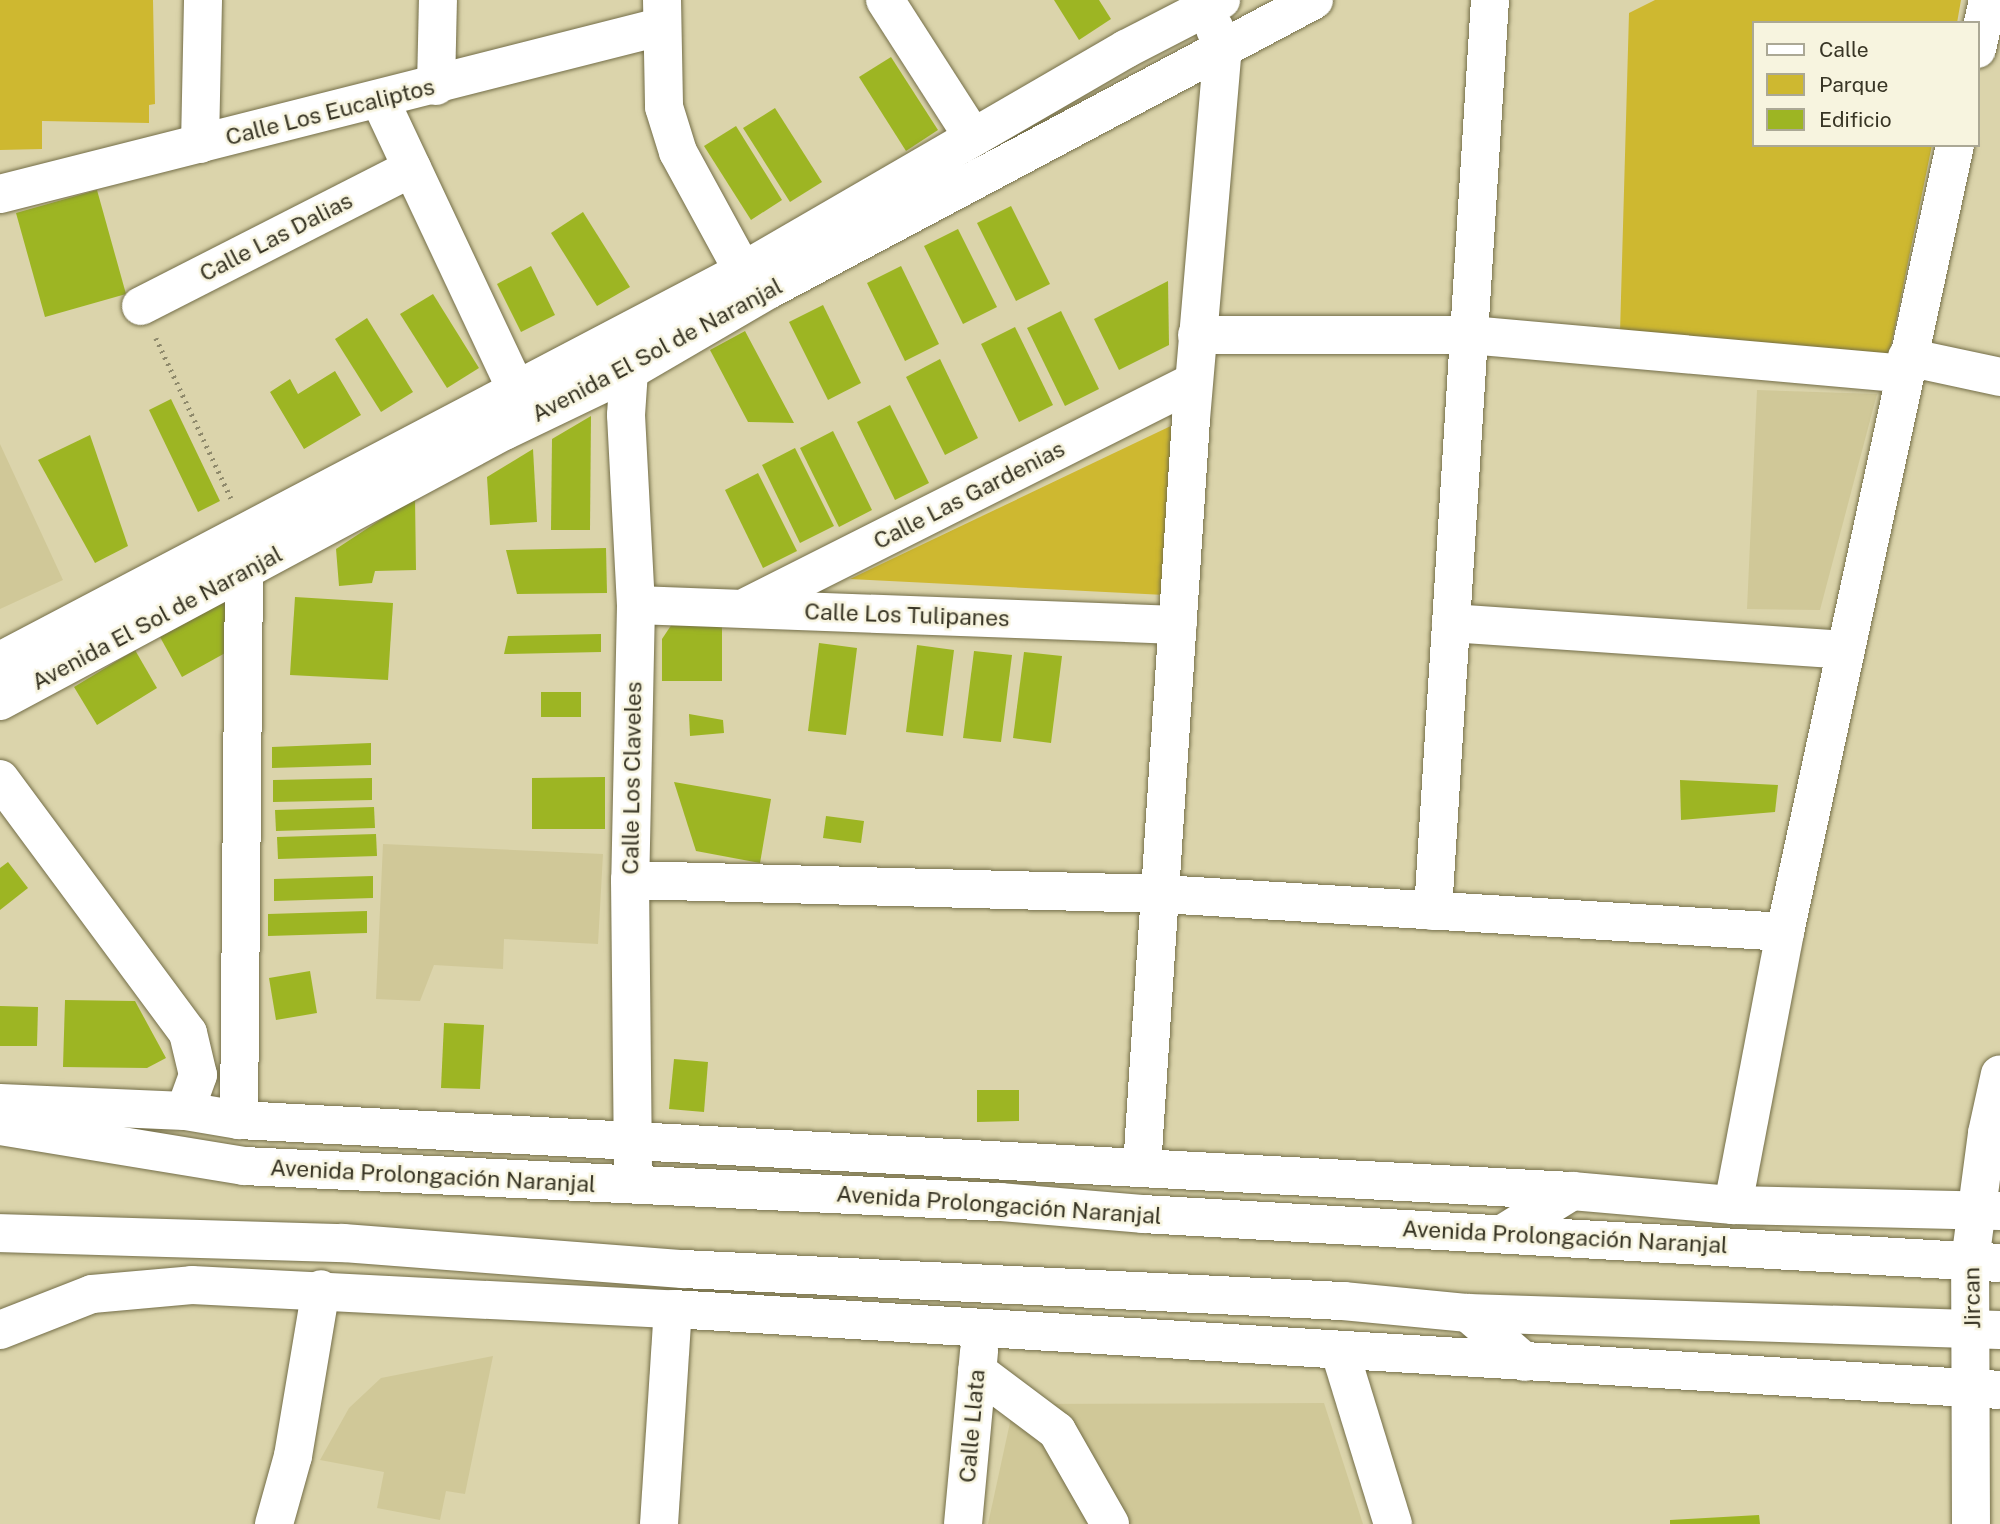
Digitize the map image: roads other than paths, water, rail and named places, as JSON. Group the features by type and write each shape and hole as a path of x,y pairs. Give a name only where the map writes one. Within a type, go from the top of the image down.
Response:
{"street":[{"path":"200,144 203,0"},
{"path":"436,86 438,0"},
{"path":"884,0 973,137"},
{"name":"Avenida El Sol de Naranjal","path":"0,701 244,573 504,431 629,371 770,289 1314,0"},
{"path":"1433,911 1490,0"},
{"path":"1979,40 1988,0"},
{"path":"1142,1167 1162,894 1193,382 1223,48 1213,4"},
{"name":"Avenida El Sol de Naranjal","path":"0,661 743,271 973,137 1213,4"},
{"path":"661,14 664,107 678,152 743,271"},
{"name":"Calle Los Eucaliptos","path":"0,194 436,86 661,14"},
{"path":"380,100 517,391"},
{"path":"1732,1205 1844,650 1955,147"},
{"name":"Calle Las Dalias","path":"141,306 412,168"},
{"path":"1197,335 1469,335 1905,366 2000,377"},
{"name":"Calle Los Claveles","path":"629,371 625,415 636,605 630,880 634,1186"},
{"name":"Calle Las Gardenias","path":"744,609 1193,382"},
{"path":"239,1120 244,573"},
{"name":"Calle Los Tulipanes","path":"636,605 1178,625"},
{"path":"1451,623 1844,650"},
{"path":"0,779 188,1033 198,1075 185,1111"},
{"path":"630,880 1162,894 1785,932"},
{"name":"Jircan","path":"1972,1524 1985,1389 1985,1262 2000,1074"},
{"name":"Avenida Prolongación Naranjal","path":"0,1103 185,1111 239,1120 1572,1191 1732,1205 1988,1210"},
{"name":"Avenida Prolongación Naranjal","path":"0,1126 244,1166 1504,1233 1985,1262"},
{"path":"1504,1233 1572,1191"},
{"path":"0,1233 343,1243 684,1269 1329,1300 1468,1313 1987,1329"},
{"path":"0,1330 92,1294 192,1285 673,1309 1340,1352 1985,1389"},
{"path":"274,1524 293,1456 321,1290"},
{"path":"659,1524 673,1309"},
{"path":"1468,1313 1525,1362"},
{"name":"Calle Llata","path":"963,1524 981,1328"},
{"path":"1340,1352 1393,1524"},
{"path":"977,1371 1057,1431 1110,1524"}]}
